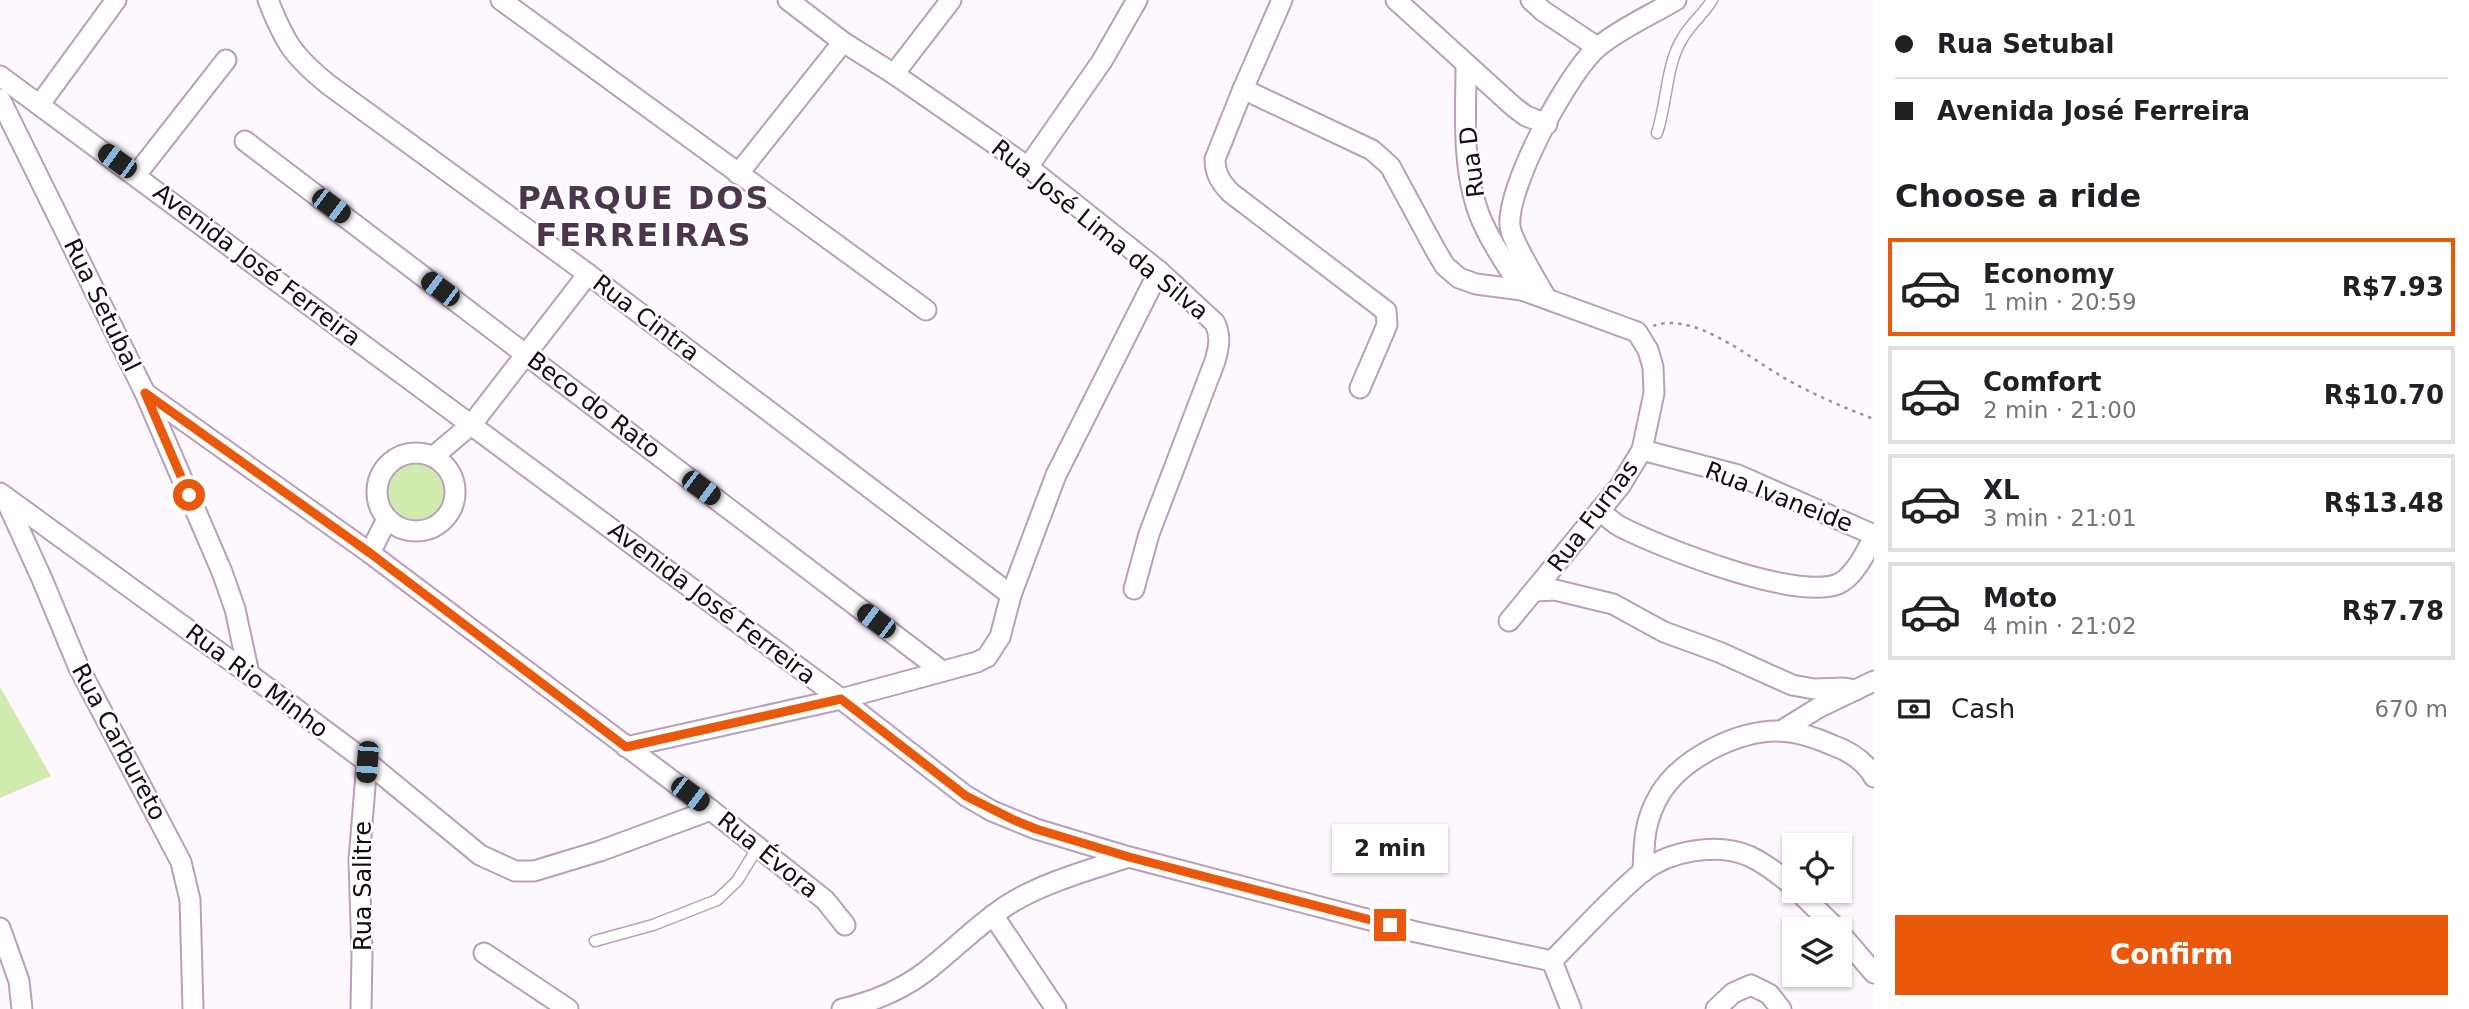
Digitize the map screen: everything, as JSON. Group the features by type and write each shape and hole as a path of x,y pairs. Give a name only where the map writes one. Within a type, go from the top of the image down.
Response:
{"street":[{"path":"40,104 116,0"},
{"name":"Rua Cintra","path":"268,0 284,37 303,64 587,274 1011,595"},
{"path":"501,0 926,310"},
{"name":"Rua José Lima da Silva","path":"788,0 843,42 1028,167 1159,271 1215,323 1219,331 1219,347 1149,534 1134,589"},
{"path":"894,74 951,0"},
{"path":"1028,167 1102,61 1137,0"},
{"path":"1282,0 1242,89 1215,159 1215,170 1221,183 1231,193 1386,311 1387,325 1360,388"},
{"path":"1396,0 1514,107 1526,116 1547,124"},
{"path":"1546,298 1510,229 1510,209 1516,186 1559,98 1597,47 1676,0"},
{"path":"1544,4 1597,47"},
{"path":"738,174 843,42"},
{"path":"136,175 226,60"},
{"name":"Rua D","path":"1466,65 1466,146 1476,206 1489,235 1521,290"},
{"name":"Avenida José Ferreira","path":"0,76 841,699 966,796 992,811 1036,829 1129,857 1416,932 1552,961"},
{"path":"1242,89 1372,150 1390,166 1436,251 1446,266 1459,278 1476,284 1521,290 1637,332"},
{"name":"Rua Setubal","path":"0,99 145,393 222,572 235,609 249,674"},
{"name":"Beco do Rato","path":"244,141 942,671"},
{"path":"626,747 841,699 987,657 1000,637 1011,595 1056,475 1159,271"},
{"path":"434,456 472,424 587,274"},
{"name":"Rua Furnas","path":"1509,621 1619,486 1642,450 1654,393 1653,367 1648,350 1637,332"},
{"name":"Rua Évora","path":"145,393 370,553 711,810 825,900 845,925"},
{"name":"Rua Ivaneide","path":"1642,450 1738,475 1874,536"},
{"path":"422,453 434,456 444,464 452,474 456,486 451,510 443,520 433,528 408,531 387,519 376,497 381,473 388,464 398,456 422,453"},
{"name":"Rua Rio Minho","path":"2,492 367,762 480,855 515,871 534,871 587,855 711,810"},
{"name":"Rua Carbureto","path":"2,492 79,668 181,862 190,900 193,1009"},
{"path":"1600,510 1618,526 1694,558 1742,574 1801,585 1839,583 1848,576 1874,536"},
{"path":"370,553 387,519"},
{"path":"1535,591 1555,590 1613,604 1664,632 1719,652 1792,685 1814,689 1832,687 1856,690"},
{"path":"1781,731 1818,708 1874,681"},
{"path":"1643,872 1646,823 1661,792 1689,761 1717,747 1749,735 1781,731 1818,739 1847,751 1870,769 1874,777"},
{"name":"Rua Salitre","path":"361,1009 359,860 367,762"},
{"path":"1571,1009 1552,961 1643,872 1672,856 1700,851 1724,851 1747,855 1782,876"},
{"path":"842,1009 894,992 925,972 993,915 1035,891 1129,857"},
{"path":"1810,903 1824,917"},
{"path":"993,915 1056,1009"},
{"path":"0,928 19,981 22,1009"},
{"path":"1852,947 1874,973"},
{"path":"484,954 568,1009"},
{"path":"1716,1009 1733,993 1751,985 1769,994 1781,1009"}],"lane":[{"path":"1657,133 1673,57 1682,38 1712,0"},
{"path":"595,941 653,925 717,900 737,881 758,847"}],"path":[{"path":"1637,332 1658,324 1671,324 1710,333 1782,376 1842,407 1874,419"}],"green space":[{"path":"415,459 428,462 439,469 446,480 449,493 446,506 439,517 428,524 415,527 402,524 391,517 384,506 381,493 384,480 391,469 402,462"},
{"path":"0,687 51,776 0,798"}],"district":[{"name":"PARQUE DOS FERREIRAS","path":"644,216"}],"route":[{"path":"189,495 145,393 370,553 626,747 841,699 966,796 992,811 1036,829 1129,857 1390,925"}]}
